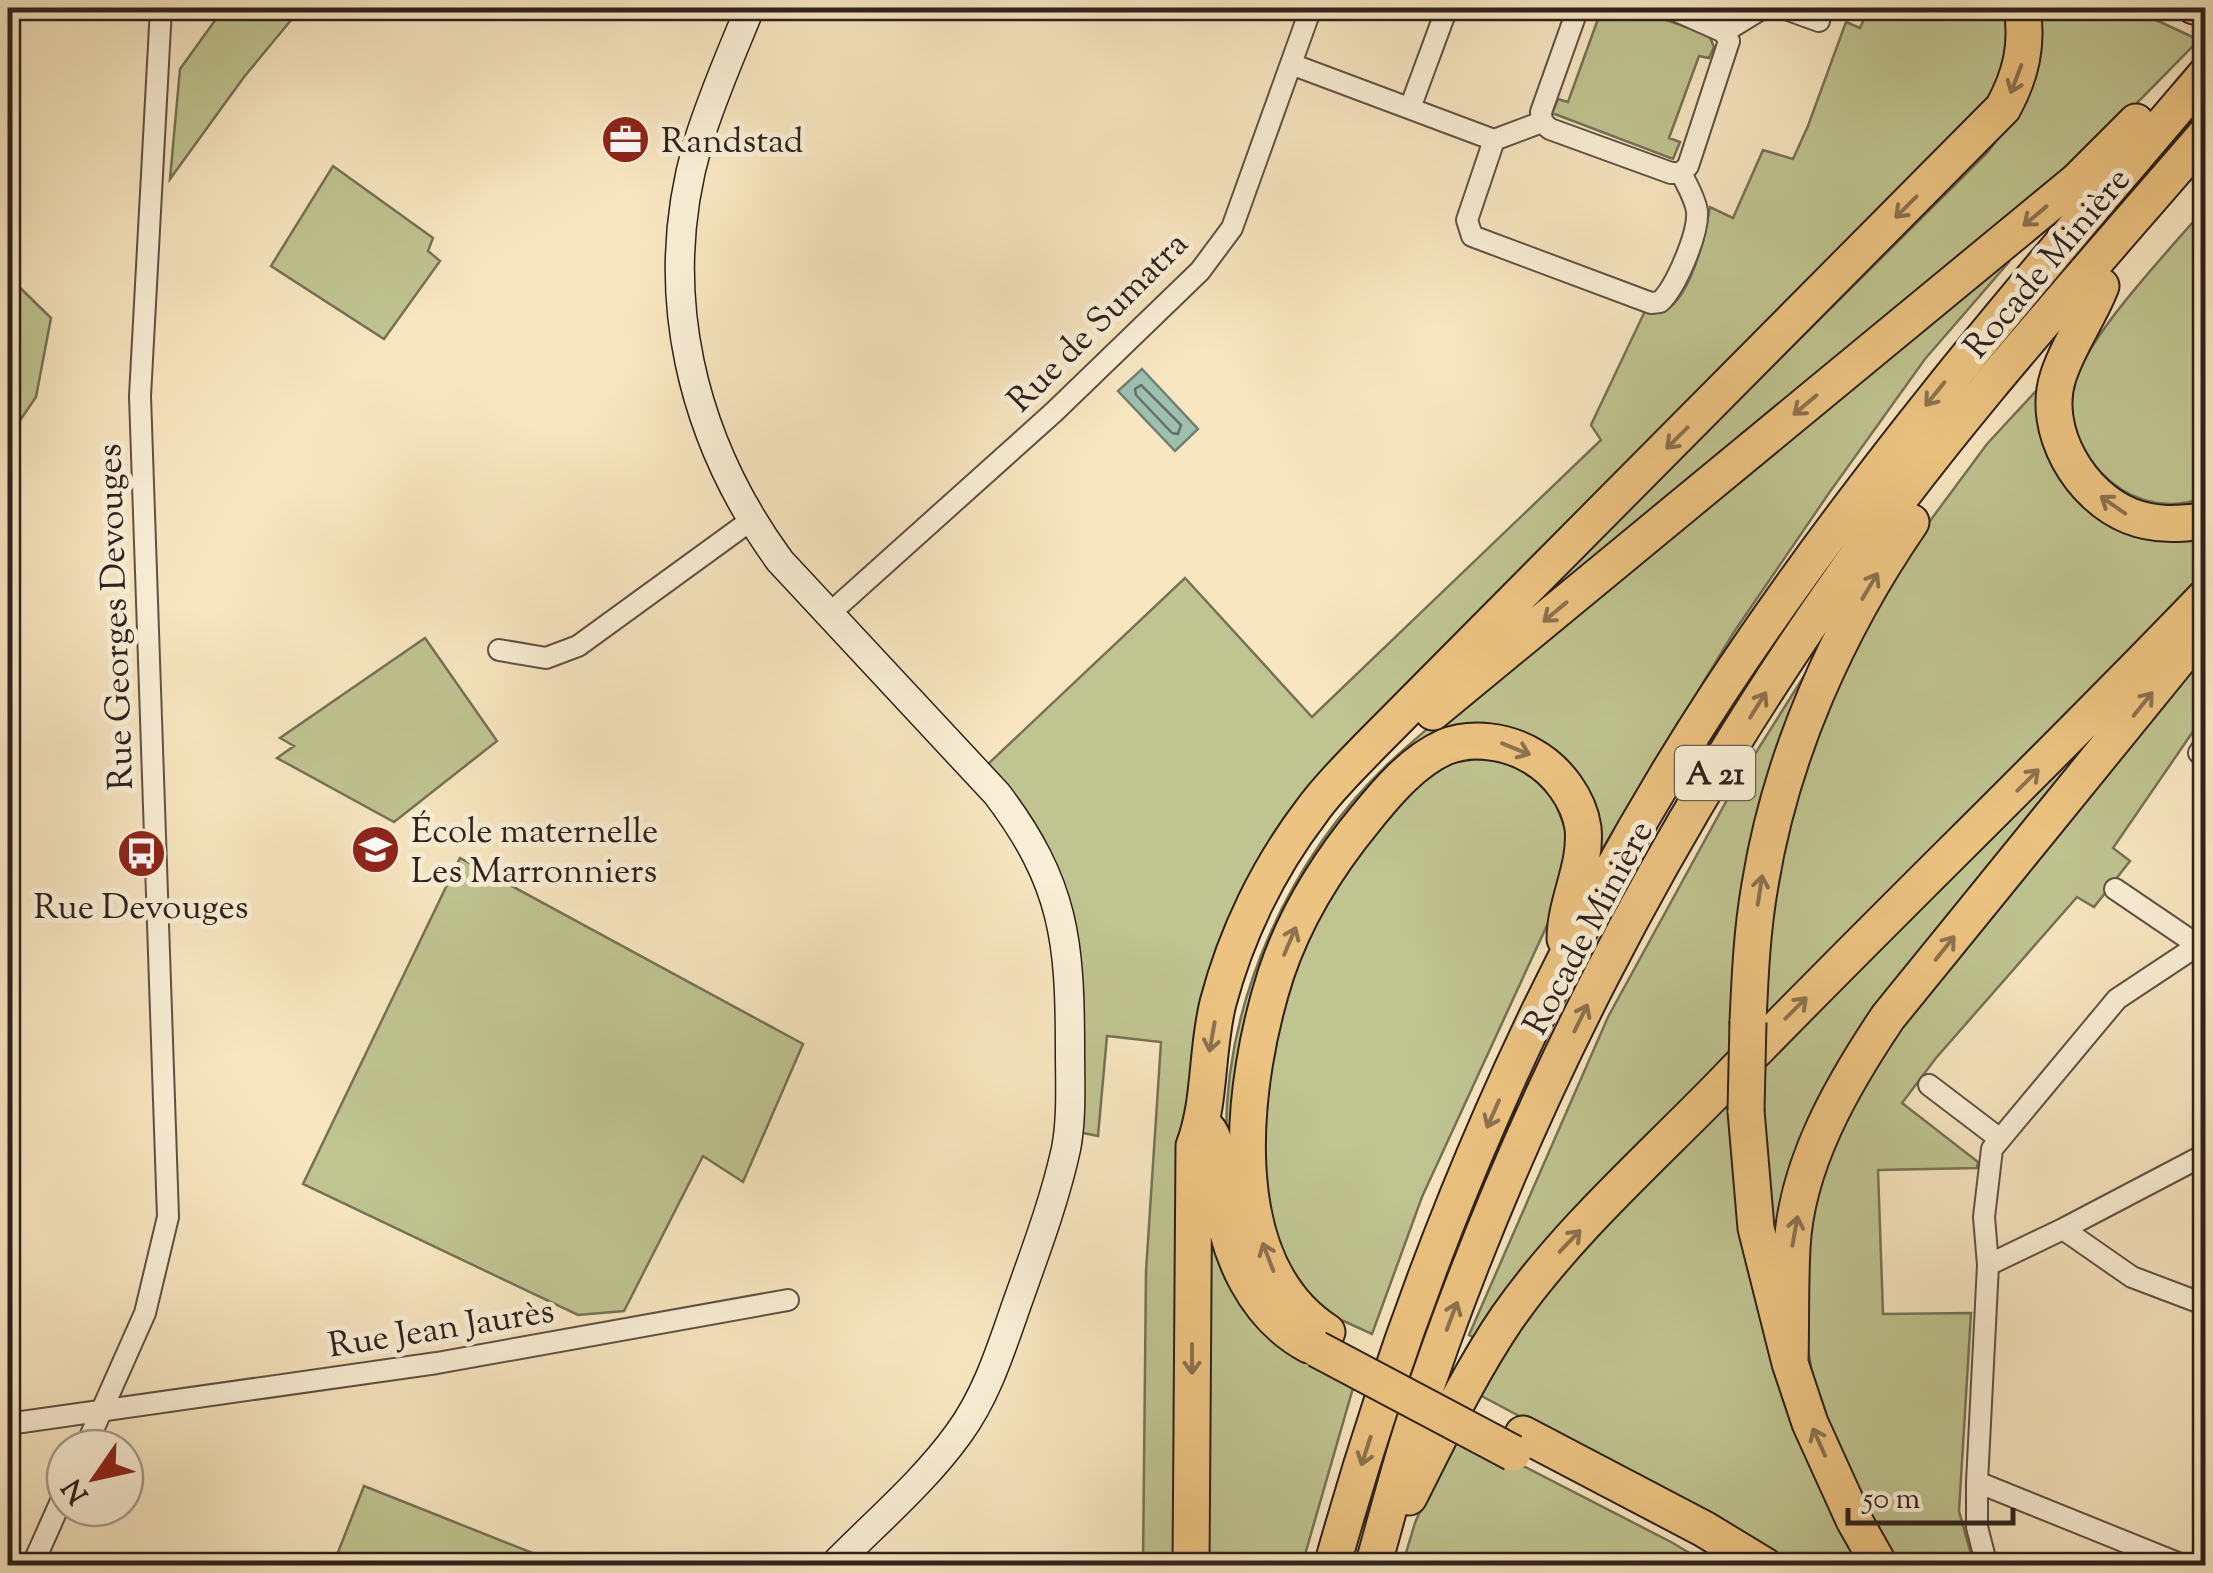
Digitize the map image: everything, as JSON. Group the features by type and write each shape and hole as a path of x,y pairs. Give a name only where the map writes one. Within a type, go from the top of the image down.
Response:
{"highway":[{"path":"1191,1566 1194,1146 1202,1123 1216,1017 1263,885 1312,810 1367,749 2003,108 2021,68 2025,44 2022,8"},
{"path":"1236,954 1256,941 1309,847 1382,758 2077,181 2198,71"},
{"name":"Rocade Minière","path":"1332,1566 1397,1354 1459,1190 1565,963 1661,788 1717,696 1849,508 1932,398 2198,71"},
{"name":"Rocade Minière","path":"1373,1566 1413,1424 1495,1206 1599,980 1691,811 1849,567 1953,433 2206,134"},
{"path":"1880,1566 1854,1520 1810,1423 1790,1363 1756,1228 1746,1111 1748,1022 1756,915 1774,818 1826,670 1866,592 1929,494 1991,414 2206,160"},
{"path":"2101,286 2056,379 2055,418 2062,447 2074,469 2096,494 2127,515 2158,524 2206,521"},
{"path":"1390,1508 1406,1502 1469,1378 1508,1317 1552,1260 2206,596"},
{"path":"1790,1363 1792,1244 1805,1180 1851,1073 1888,1017 2206,626"},
{"path":"1322,1341 1277,1280 1265,1252 1255,1216 1247,1146 1255,1059 1277,972 1316,887 1338,851 1408,772 1446,746 1497,742 1525,752 1551,770 1566,787 1583,828 1577,881 1565,926 1565,963"},
{"path":"1202,1123 1215,1137 1221,1202 1246,1283 1274,1319 1296,1338 1322,1341 1518,1443 1704,1529 1765,1566"},
{"path":"1518,1443 1724,1566"}],"main road":[{"path":"2192,8 2206,12"}],"street":[{"name":"Rue Georges Devouges","path":"94,1428 146,1313 168,1217 140,396 161,8"},
{"path":"750,8 697,146 688,187 679,288 683,330 701,414 719,462 750,521 780,561 997,794 1022,826 1038,855 1062,921 1068,951 1067,1145 1051,1206 994,1368 960,1432 934,1464 833,1566"},
{"name":"Rue de Sumatra","path":"829,614 1054,412 1200,271 1232,228 1311,8"},
{"path":"1410,108 1447,8"},
{"path":"1578,8 1540,112 1542,122 1550,130 1671,173 1682,172 1688,166 1729,41 1724,32 1670,8"},
{"path":"1724,32 1763,8"},
{"path":"1783,8 1819,21"},
{"path":"1290,64 1494,140 1542,122"},
{"path":"1494,140 1467,220 1472,236 1651,303 1660,302 1672,288 1697,227 1696,207 1682,172"},
{"path":"499,650 546,658 578,646 750,521"},
{"path":"2206,742 2200,752 2206,757"},
{"path":"1987,1566 1977,1527 1977,1482 1988,1264 1984,1217 1992,1149 2117,999 2202,943 2115,889"},
{"path":"1929,1085 2000,1139"},
{"path":"1988,1264 2206,1154"},
{"path":"2063,1229 2132,1277 2206,1305"},
{"name":"Rue Jean Jaurès","path":"8,1424 437,1364 788,1300"},
{"path":"1977,1482 2184,1566"},
{"path":"32,1566 49,1528"}],"green space":[{"path":"224,8 301,8 244,77 170,179 180,69"},
{"path":"1590,8 1632,8 1709,35 1714,47 1709,58 1699,56 1669,138 1680,142 1673,159 1552,113 1558,99 1568,102 1598,19 1588,14"},
{"path":"1869,8 2009,8 2010,76 1238,905 1181,1565 1143,1565 1146,1271 1161,1042 1107,1036 1098,1136 1078,1132 1079,973 987,765 1185,578 1312,717 1601,440 1591,425 1645,311 1659,312 1672,306 1682,293 1698,257 1710,207 1733,218 1763,150 1793,159 1846,22 1860,28"},
{"path":"2033,8 2121,8 2199,40 2076,165 1552,598 1546,591 1987,153 2000,136"},
{"path":"333,166 433,238 428,251 440,261 384,339 271,266"},
{"path":"2205,208 2205,498 2156,503 2122,490 2084,452 2071,414 2073,387 2111,319"},
{"path":"2001,256 2009,262 1925,359 1734,632 1592,866 1587,806 1470,733 1324,857 1231,1188 1226,1134 1229,1083 1251,982 1294,887 1321,842 1353,801 1398,755 1469,693"},
{"path":"8,276 51,318 36,397 8,438"},
{"path":"2047,379 2075,486 2205,532 2205,586 1765,1027 1767,920 1789,825 1832,685 1924,529 1987,444"},
{"path":"425,638 497,741 394,822 277,758 294,746 280,738"},
{"path":"2205,647 2205,714 2113,848 2130,861 2094,907 2077,897 1936,1058 1902,1103 1978,1162 1977,1168 1878,1170 1883,1314 1971,1313 1959,1511 1974,1565 1892,1565 1819,1410 1806,1339 1805,1246 1821,1170 1856,1092 1910,1010"},
{"path":"1811,665 1739,1052 1481,1342 1469,1335 1608,1017 1733,789"},
{"path":"2130,709 1947,931 1774,1241 1762,1118 1764,1061 2068,750"},
{"path":"1476,759 1512,763 1531,773 1553,797 1567,833 1566,865 1549,921 1422,1197 1372,1334 1317,1309 1290,1282 1266,1214 1256,1130 1284,977 1340,867 1428,773"},
{"path":"460,858 803,1044 743,1182 703,1156 624,1311 578,1315 303,1184"},
{"path":"1738,1086 1740,1151 1863,1565 1787,1565 1711,1518 1476,1393 1534,1304 1588,1238"},
{"path":"1216,1242 1355,1381 1302,1565 1198,1566 1209,1244"},
{"path":"1455,1431 1710,1565 1402,1566 1415,1523"},
{"path":"364,1486 535,1554 559,1565 333,1565"}],"water":[{"path":"1142,369 1198,429 1175,451 1118,391"}],"place":[{"name":"Randstad","path":"626,140"},
{"name":"École maternelle Les Marronniers","path":"376,850"},
{"name":"Rue Devouges","path":"141,854"}]}
